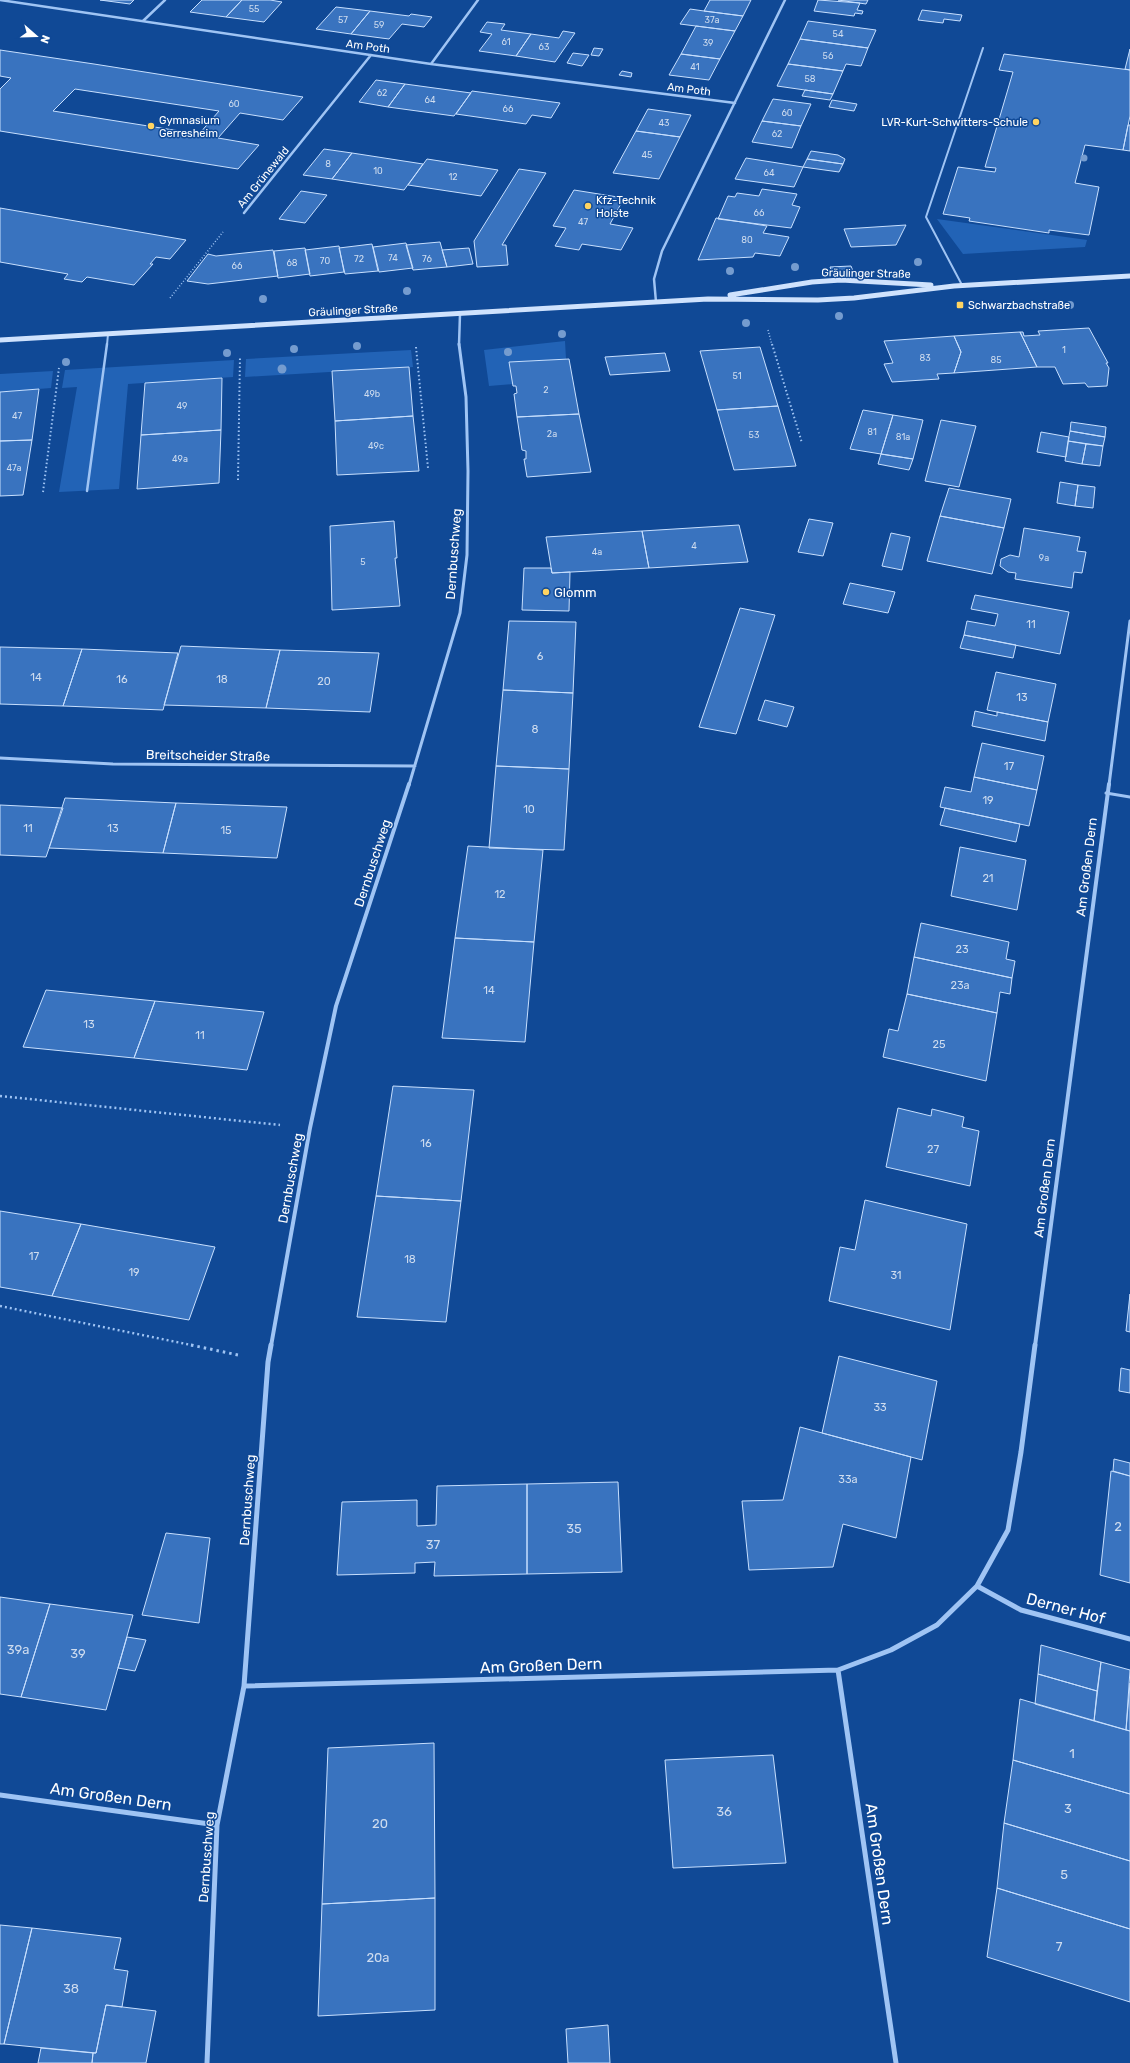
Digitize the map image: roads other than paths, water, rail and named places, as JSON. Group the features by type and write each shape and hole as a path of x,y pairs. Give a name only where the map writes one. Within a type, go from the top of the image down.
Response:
{"main road":[{"name":"Gräulinger Straße","path":"0,340 708,299 818,300 854,298 962,285 1130,276"},
{"name":"Gräulinger Straße","path":"708,299 812,282 841,280 954,286"}],"street":[{"name":"Am Poth","path":"0,0 143,22 372,54 431,64 735,103"},
{"path":"143,22 165,0"},
{"path":"431,64 478,0"},
{"path":"656,302 654,279 662,251 785,0"},
{"name":"Am Grünewald","path":"244,213 372,54"},
{"name":"Dernbuschweg","path":"207,2063 217,1825 244,1686 268,1362 310,1128 336,1006 415,766 460,613 467,555 468,448 466,397 458,338 460,314"},
{"name":"Am Großen Dern","path":"244,1686 838,1670 891,1650 937,1625 977,1586 1008,1530 1021,1452 1106,793 1130,622"},
{"name":"Breitscheider Straße","path":"0,758 113,764 415,766"},
{"name":"Derner Hof","path":"977,1586 1020,1610 1130,1639"},
{"name":"Am Großen Dern","path":"838,1670 896,2063"},
{"name":"Am Großen Dern","path":"0,1795 217,1825"}],"lane":[{"path":"962,285 926,217 983,48"},
{"path":"87,490 108,334"},
{"path":"1106,793 1130,797"}],"place":[{"name":"LVR-Kurt-Schwitters-Schule","path":"1036,122"},
{"name":"Gymnasium Gerresheim","path":"151,126"},
{"name":"Kfz-Technik Holste","path":"588,206"},
{"name":"Schwarzbachstraße","path":"960,305"},
{"name":"Glomm","path":"546,592"}]}
